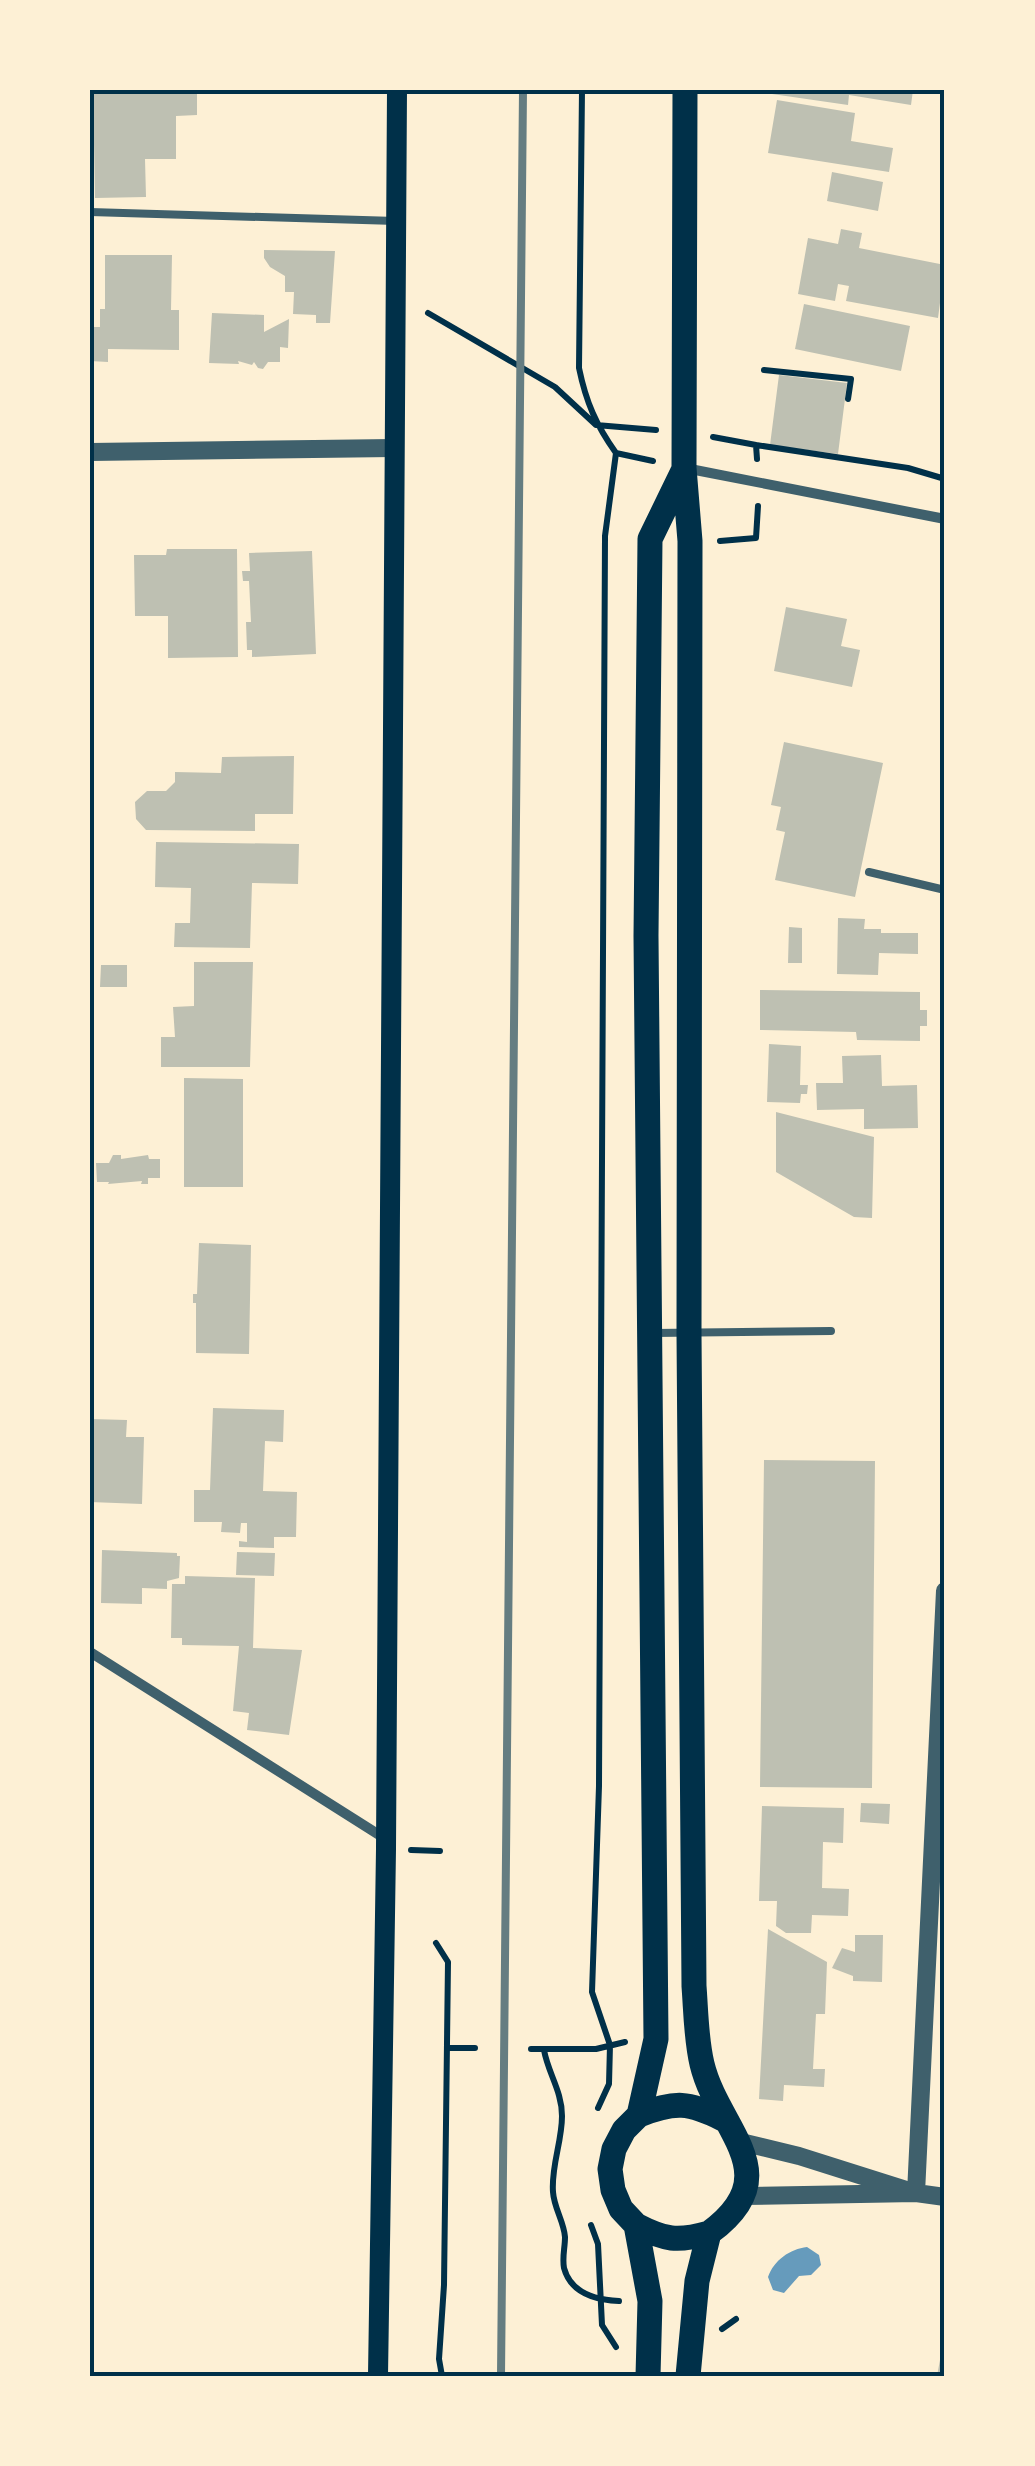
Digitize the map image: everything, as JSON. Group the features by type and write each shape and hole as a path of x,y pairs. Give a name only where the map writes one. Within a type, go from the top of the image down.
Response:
{"main road":[{"path":"378,2376 397,90"},
{"path":"685,90 694,1986 702,2064 722,2119 741,2142 746,2160 743,2196 730,2218 709,2233 684,2240 659,2237 636,2225 622,2210 613,2190 610,2169 619,2139 640,2115 667,2104 696,2106 722,2119"},
{"path":"640,2115 656,2039 658,1962 646,936 650,539 684,468"},
{"path":"636,2225 650,2301 648,2376"},
{"path":"688,2376 697,2281 709,2233"}],"street":[{"path":"90,452 393,448"},
{"path":"684,468 945,520"},
{"path":"916,2193 945,1591"},
{"path":"90,1652 385,1839"},
{"path":"741,2142 800,2156 916,2193"},
{"path":"743,2196 916,2193 945,2197"}],"lane":[{"path":"90,212 396,221"},
{"path":"869,872 945,890"},
{"path":"650,1334 832,1331"}],"path":[{"path":"582,90 580,368 586,402 596,425"},
{"path":"428,312 555,387 596,425 616,453 605,536 600,1786 592,1992 610,2046"},
{"path":"764,370 851,379 848,398"},
{"path":"756,445 908,468 945,479"},
{"path":"715,541 756,538 758,512"},
{"path":"411,1850 440,1851"},
{"path":"436,1943 448,1962 444,2284 439,2359 442,2376"},
{"path":"448,2048 476,2048"},
{"path":"531,2050 596,2049"},
{"path":"544,2050 547,2069 558,2088 562,2113 561,2138 553,2166 553,2196 565,2236 564,2268 583,2294 600,2300 636,2301"}],"water":[{"path":"807,2247 819,2255 821,2265 811,2275 799,2276 784,2293 773,2290 768,2277 774,2265 789,2253"}],"building":[{"path":"93,90 197,90 197,115 176,116 176,159 145,159 146,197 95,198"},
{"path":"773,90 913,90 911,105 849,95 848,105 772,94"},
{"path":"777,100 855,113 851,141 893,148 889,172 768,153"},
{"path":"832,172 883,182 878,211 827,201"},
{"path":"841,229 862,233 859,248 945,265 938,318 846,301 849,286 838,284 835,301 798,294 808,238 838,244"},
{"path":"264,250 335,251 330,323 316,323 316,315 293,314 294,292 285,292 285,276 270,267"},
{"path":"105,255 172,255 171,310 179,310 179,350 108,349 108,362 90,361 90,327 100,327 100,309 105,309"},
{"path":"804,304 910,326 901,371 795,349"},
{"path":"212,313 264,315 264,332 289,319 288,348 280,347 280,362 268,362 263,369 254,362 209,363"},
{"path":"779,375 847,383 838,454 770,445"},
{"path":"167,549 237,549 238,657 168,658 168,616 135,616 134,555 166,555"},
{"path":"312,551 316,654 252,657 252,650 247,650 246,622 251,622 249,581 243,581 242,571 250,571 249,553"},
{"path":"786,607 847,619 841,646 860,650 852,687 774,671"},
{"path":"784,742 883,763 855,897 775,880 785,832 776,830 781,807 771,805"},
{"path":"294,756 293,814 255,814 255,831 146,830 136,819 135,802 147,791 166,791 175,782 175,772 221,773 222,757"},
{"path":"156,842 299,844 298,884 252,883 250,948 174,947 175,923 190,923 191,888 155,887"},
{"path":"838,918 865,919 864,929 881,929 881,933 918,933 918,954 879,953 878,975 837,974"},
{"path":"789,927 802,928 802,963 788,963"},
{"path":"194,962 253,962 250,1067 161,1067 161,1037 175,1037 173,1007 194,1006"},
{"path":"101,965 127,965 127,987 100,987"},
{"path":"760,990 920,992 920,1010 927,1010 927,1026 920,1026 920,1041 857,1040 856,1032 760,1030"},
{"path":"769,1044 801,1046 800,1085 808,1085 800,1103 767,1102"},
{"path":"881,1055 882,1086 917,1085 918,1128 864,1129 864,1109 817,1110 816,1083 843,1083 842,1056"},
{"path":"184,1078 243,1079 243,1187 184,1187"},
{"path":"776,1112 874,1137 872,1218 854,1217 776,1172"},
{"path":"113,1155 121,1155 121,1159 148,1155 149,1159 160,1159 160,1178 148,1178 148,1184 97,1182 96,1163 109,1163"},
{"path":"199,1243 251,1245 249,1354 196,1353 193,1294 197,1294"},
{"path":"213,1408 284,1410 283,1442 265,1441 263,1491 297,1492 296,1537 274,1537 274,1548 239,1547 239,1541 247,1542 247,1523 241,1523 240,1533 221,1532 222,1522 194,1522 194,1490 210,1490"},
{"path":"90,1419 127,1420 126,1437 144,1437 142,1504 90,1502"},
{"path":"764,1460 875,1461 872,1788 760,1787"},
{"path":"102,1550 177,1553 179,1578 167,1581 167,1589 142,1588 142,1604 101,1603"},
{"path":"237,1552 275,1553 274,1576 236,1575"},
{"path":"185,1576 255,1578 253,1648 302,1650 289,1735 247,1730 249,1713 233,1711 239,1646 182,1645 182,1638 171,1638 172,1584 185,1584"},
{"path":"861,1803 890,1804 889,1824 860,1822"},
{"path":"762,1806 844,1808 843,1843 823,1842 822,1888 849,1889 848,1916 812,1915 811,1933 786,1933 776,1926 777,1901 759,1901"},
{"path":"768,1929 827,1962 825,2014 816,2014 813,2069 825,2069 824,2087 784,2085 783,2101 759,2099"},
{"path":"855,1935 883,1935 882,1982 853,1981 853,1976 832,1968 842,1948 855,1952"},
{"path":"943,2344 945,2376 937,2376"}],"railway":[{"path":"501,2376 523,90"}]}
